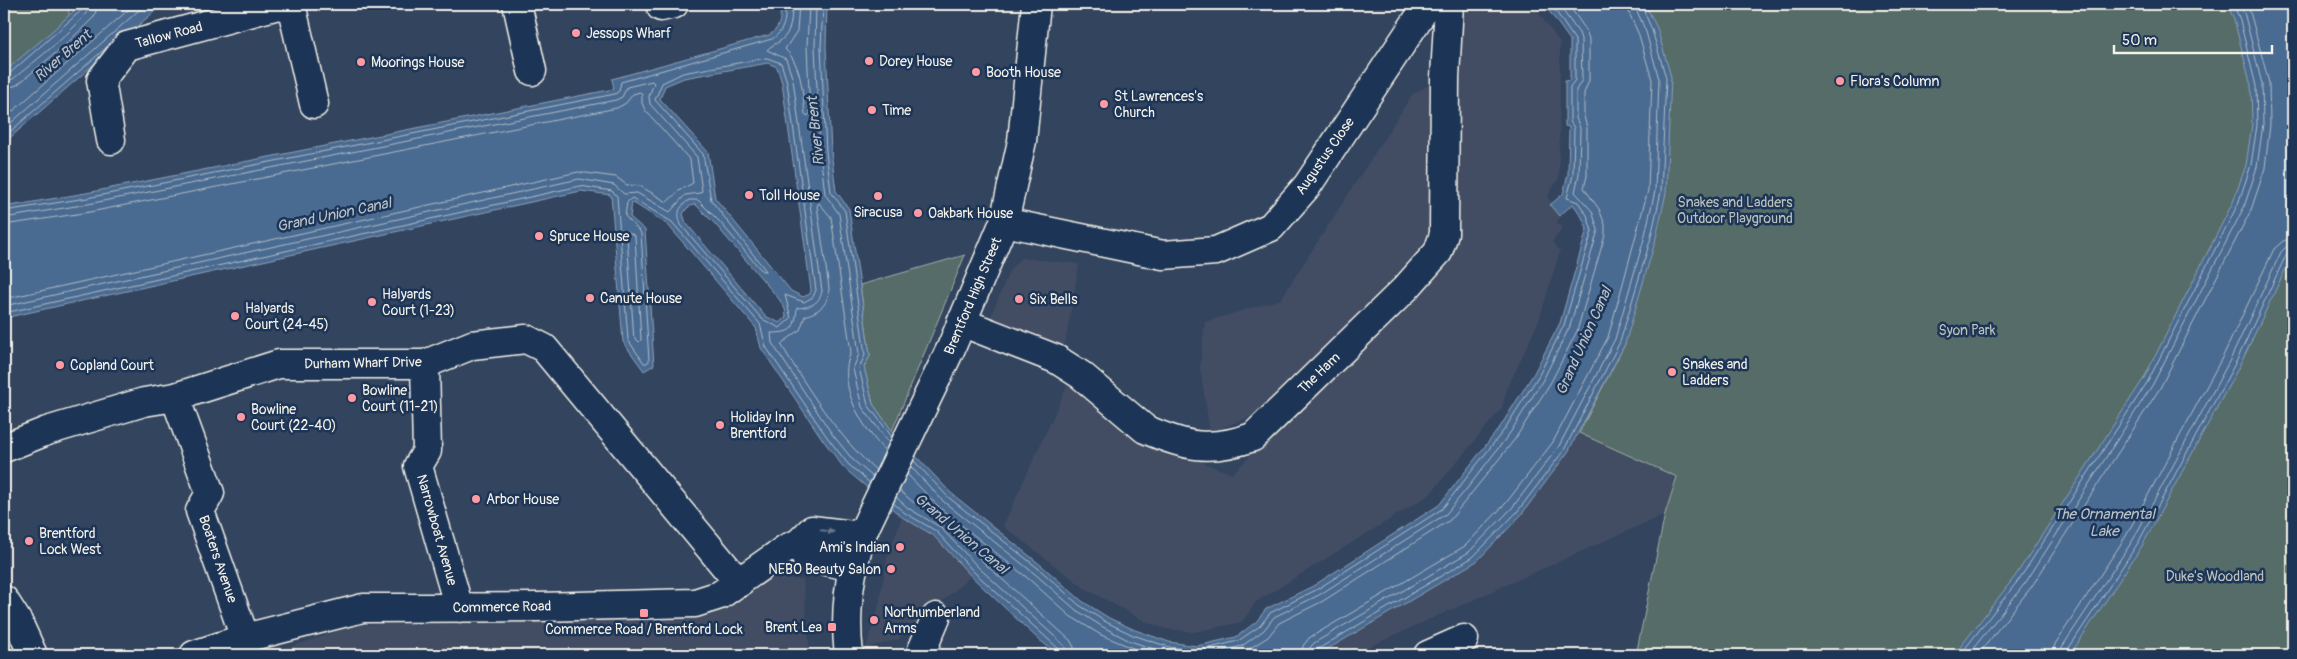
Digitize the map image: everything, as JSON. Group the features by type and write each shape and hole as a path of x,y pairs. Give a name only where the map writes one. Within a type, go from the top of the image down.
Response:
{"street":[{"name":"Tallow Road","path":"111,140 101,80 127,46 282,4"},
{"path":"291,4 314,104"},
{"path":"517,4 532,71"},
{"name":"Brentford High Street","path":"849,655 846,626 847,596 852,567 866,526 962,322 1004,222 1022,141 1036,4"},
{"name":"Augustus Close","path":"1004,222 1163,255 1216,251 1271,227 1307,186 1428,4"},
{"name":"The Ham","path":"962,322 1056,359 1081,375 1145,429 1155,433 1186,444 1212,447 1229,445 1253,436 1406,288 1438,252 1444,234 1445,77 1449,4"},
{"name":"Durham Wharf Drive","path":"4,448 47,431 144,402 175,397 280,364 425,364 472,345 526,339 544,348 739,583"},
{"name":"Narrowboat Avenue","path":"425,364 427,451 418,466 459,608"},
{"name":"Boaters Avenue","path":"175,397 210,493 200,511 245,638"},
{"name":"Commerce Road","path":"194,655 245,638 363,608 695,604 720,595 739,583 787,548 799,543 812,530 866,526"},
{"path":"799,543 805,556 852,567"},
{"path":"4,600 18,622 33,655"},
{"path":"920,655 936,617"},
{"path":"1428,655 1464,639"}],"shaded area":[{"path":"1454,4 1532,4 1560,43 1559,178 1547,197 1561,213 1557,223 1563,228 1552,242 1560,251 1539,320 1507,389 1502,408 1429,495 1256,602 1242,622 1194,632 1167,629 1146,622 1083,587 1003,526 1070,380 1169,450 1232,474 1450,259 1455,236"},
{"path":"1430,84 1429,229 1421,250 1263,412 1210,432 1200,367 1205,322 1281,299 1412,95"},
{"path":"1021,258 1079,264 1065,344 1048,347 990,318 1010,270"},
{"path":"1579,433 1677,477 1665,514 1350,655 1344,655 1333,646 1477,561 1531,501"},
{"path":"902,517 933,535 971,576 899,639 866,648 878,609 887,559"},
{"path":"768,577 803,580 810,655 265,655 358,625 557,622 698,612"}],"green space":[{"path":"4,4 68,4 70,21 4,79"},
{"name":"Syon Park","path":"1643,4 2293,4 2293,655 1636,655 1665,514 1677,477 1579,433 1625,344"},
{"path":"965,255 892,431 873,404 864,367 870,356 860,285"}],"water":[{"name":"River Brent","path":"81,4 163,4 4,143 4,72"},
{"path":"780,4 827,4 826,47 831,151 836,191 849,209 870,356 864,367 873,404 892,431 951,493 1042,566 1082,601 1109,618 1135,630 1169,642 1197,646 1236,637 1256,622 1266,609 1313,586 1439,505 1500,427 1534,373 1560,323 1587,229 1582,217 1573,204 1559,216 1550,205 1563,194 1568,174 1569,127 1565,126 1565,81 1570,80 1570,40 1544,4 1645,4 1657,28 1671,77 1666,193 1655,242 1625,344 1568,452 1521,515 1477,561 1333,646 1316,655 1059,655 1038,639 971,576 933,535 902,517 844,468 761,348 756,328 668,225 632,202 630,217 645,230 654,365 644,371 623,342 611,195 581,191 4,318 4,207 86,193 614,89 612,79 769,35 778,26","holes":["768,63 777,67 782,83 811,290 810,294 803,297 791,291 715,198 708,152 660,99 665,86 684,78","695,204 715,224 779,299 785,309 786,317 780,323 765,316 686,223 683,214 687,208"]},
{"name":"The Ornamental Lake","path":"2227,4 2292,4 2293,253 2241,363 2142,546 2070,655 1954,655 2016,575 2144,378 2233,202 2246,165 2252,124 2251,86 2234,19"}],"place":[{"name":"Jessops Wharf","path":"576,33"},
{"name":"Dorey House","path":"869,61"},
{"name":"Moorings House","path":"361,62"},
{"name":"Booth House","path":"976,72"},
{"name":"Flora's Column","path":"1840,81"},
{"name":"St Lawrences's Church","path":"1104,104"},
{"name":"Time","path":"872,110"},
{"name":"Toll House","path":"749,195"},
{"name":"Siracusa","path":"878,196"},
{"name":"Oakbark House","path":"918,213"},
{"name":"Spruce House","path":"539,236"},
{"name":"Canute House","path":"590,298"},
{"name":"Six Bells","path":"1019,299"},
{"name":"Halyards Court (1-23)","path":"372,302"},
{"name":"Halyards Court (24-45)","path":"235,316"},
{"name":"Copland Court","path":"60,365"},
{"name":"Snakes and Ladders","path":"1672,372"},
{"name":"Bowline Court (11-21)","path":"352,398"},
{"name":"Bowline Court (22-40)","path":"241,417"},
{"name":"Holiday Inn Brentford","path":"720,425"},
{"name":"Arbor House","path":"476,499"},
{"name":"Brentford Lock West","path":"29,541"},
{"name":"Ami's Indian","path":"900,547"},
{"name":"NEBO Beauty Salon","path":"891,569"},
{"name":"Commerce Road / Brentford Lock","path":"644,613"},
{"name":"Northumberland Arms","path":"874,620"},
{"name":"Brent Lea","path":"832,627"}],"park label":[{"name":"Snakes and Ladders Outdoor Playground","path":"1735,210"},
{"name":"Duke's Woodland","path":"2215,576"}],"water label":[{"name":"Grand Union Canal","path":"334,215"},
{"name":"Grand Union Canal","path":"1584,341"},
{"name":"Grand Union Canal","path":"961,534"}]}
